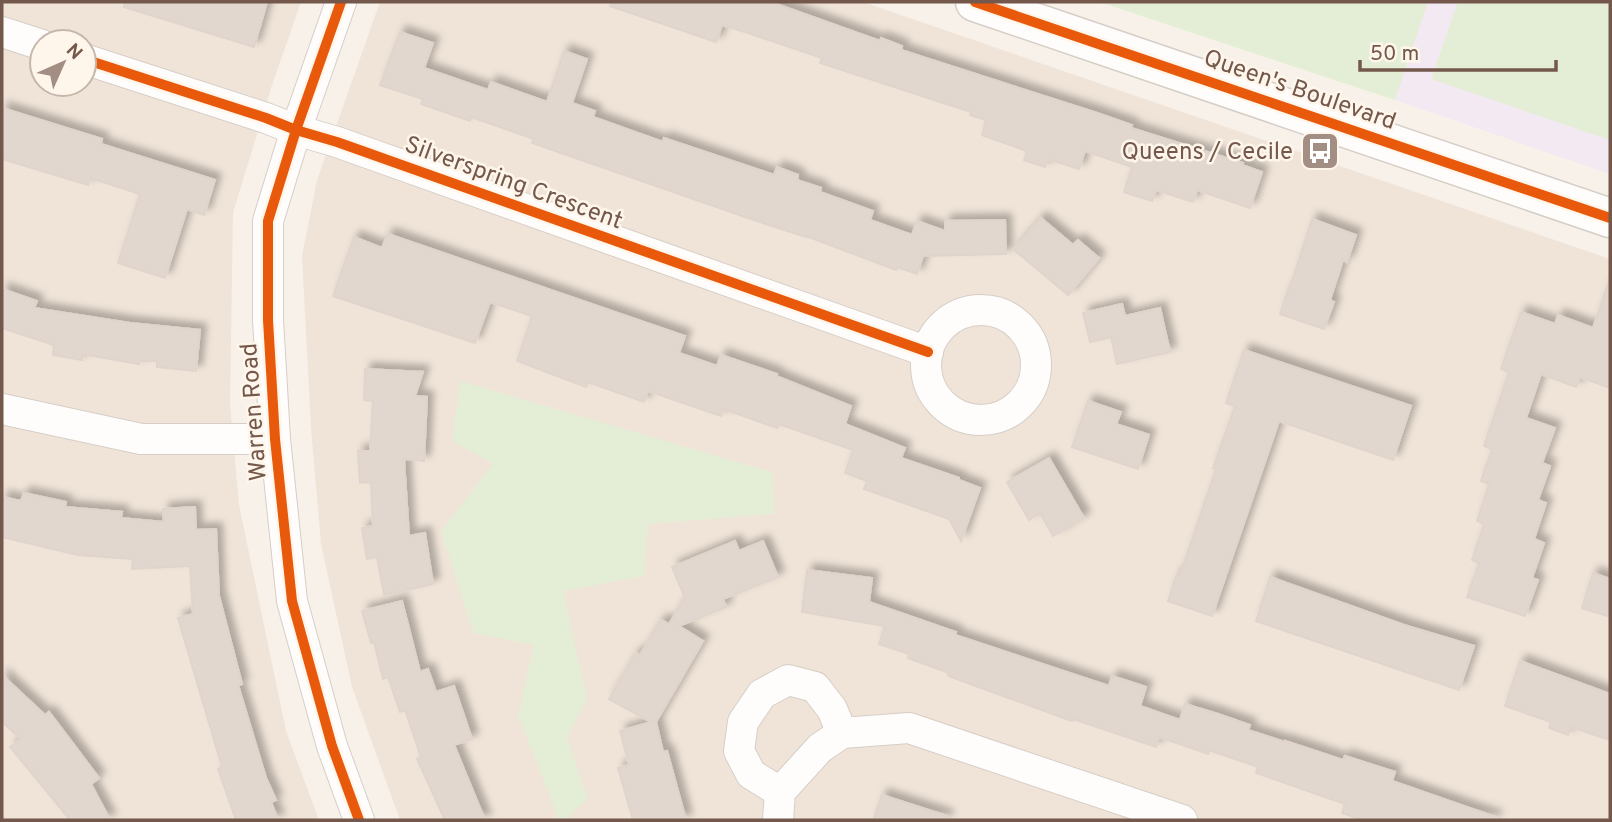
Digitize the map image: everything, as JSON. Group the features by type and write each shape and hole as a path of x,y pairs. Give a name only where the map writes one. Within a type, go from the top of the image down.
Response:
{"street":[{"name":"Warren Road","path":"341,2 296,130 268,221 268,320 275,439 292,601 332,746 359,820"},
{"name":"Queen's Boulevard","path":"975,2 1610,218"},
{"path":"2,32 28,40"},
{"name":"Silverspring Crescent","path":"98,64 337,142 928,352"},
{"path":"2,409 141,439 275,439"},
{"path":"842,733 832,709 816,687 788,680 762,694 743,722 739,751 751,774 779,806 820,748 842,733 909,728 1182,820"}],"shaded area":[{"path":"2,2 301,2 272,85 233,213 230,403 239,505 286,731 319,820 2,820"},
{"path":"380,2 863,2 1610,259 1610,820 400,820 352,687 321,544 311,428 302,256 317,180"},
{"path":"1428,2 1610,2 1610,174 1395,100"}],"green space":[{"path":"1100,2 1428,2 1395,100"},
{"path":"1458,2 1610,2 1610,140 1431,79"},
{"path":"460,381 772,472 775,514 648,524 644,576 563,591 587,699 567,738 588,799 564,820 559,820 518,715 534,645 473,633 441,531 493,464 452,441"}],"building":[{"path":"125,2 267,2 254,47 124,7"},
{"path":"611,2 771,2 880,41 881,38 902,46 901,50 1097,113 1132,125 1131,128 1243,163 1242,165 1262,172 1250,208 1197,190 1193,202 1156,190 1152,201 1124,192 1132,167 1085,151 1079,169 1048,159 1045,167 1024,160 1027,151 982,135 986,120 970,115 971,112 820,63 822,58 722,25 716,42 610,6"},
{"path":"400,32 433,43 424,68 488,90 491,82 547,102 564,51 587,59 572,103 595,111 593,117 663,142 664,138 774,175 777,167 798,175 797,180 821,188 820,192 873,211 870,220 912,235 917,221 945,231 945,221 1005,220 1006,254 923,256 917,274 897,267 896,270 806,236 532,143 534,139 471,117 470,121 421,104 423,99 380,85"},
{"path":"2,108 102,139 101,144 215,180 204,215 187,209 165,278 118,263 140,194 90,178 88,185 2,159"},
{"path":"1041,218 1073,245 1078,240 1099,258 1068,295 1014,250"},
{"path":"1312,219 1356,235 1347,262 1343,260 1330,300 1334,302 1324,329 1280,314"},
{"path":"388,234 685,336 679,353 717,366 721,355 777,374 776,376 851,406 845,424 905,448 901,458 980,488 961,541 949,519 864,489 867,481 845,473 853,450 779,424 777,428 723,409 721,416 648,391 644,402 588,382 586,387 517,361 532,316 490,302 475,343 333,296 354,237 382,248"},
{"path":"1607,287 1610,288 1610,388 1580,377 1576,387 1541,374 1526,418 1555,428 1542,463 1550,466 1538,500 1546,503 1534,539 1544,543 1532,578 1538,580 1525,616 1467,597 1479,563 1472,560 1484,524 1477,521 1489,484 1481,481 1492,449 1484,446 1509,372 1501,369 1521,312 1555,324 1558,315 1593,328"},
{"path":"2,289 37,301 34,308 130,323 200,330 196,371 157,367 157,361 140,361 139,364 82,354 82,360 53,355 54,345 2,328"},
{"path":"1122,304 1125,316 1160,308 1170,352 1117,364 1111,337 1090,342 1083,313"},
{"path":"1244,350 1411,406 1393,460 1279,421 1212,616 1168,601 1177,574 1180,575 1216,469 1213,468 1235,406 1226,403"},
{"path":"365,369 423,372 415,396 427,397 424,461 404,459 409,536 425,533 433,584 384,595 377,557 367,559 362,528 373,526 371,482 360,483 358,451 370,451 373,401 364,400"},
{"path":"1088,401 1121,412 1116,424 1149,435 1138,469 1072,447"},
{"path":"1049,458 1084,518 1053,536 1040,513 1029,520 1007,482"},
{"path":"24,493 66,502 65,507 122,512 121,518 164,522 163,509 195,507 196,530 216,529 219,596 242,684 238,685 266,778 276,800 271,802 278,820 236,820 218,769 222,767 178,618 193,614 190,566 132,569 133,559 78,555 2,537 2,497 21,501"},
{"path":"735,541 739,551 763,541 778,577 723,599 726,607 679,626 703,641 656,722 686,820 633,820 618,768 629,765 620,731 651,722 609,699 636,653 640,655 661,620 669,624 685,598 672,567"},
{"path":"807,570 872,578 869,602 956,632 955,635 1109,686 1112,676 1146,687 1140,706 1180,720 1185,704 1250,725 1248,730 1285,742 1343,760 1345,756 1395,772 1392,781 1496,817 1495,820 1363,820 1342,813 1345,804 1256,773 1258,767 1159,737 1156,747 1073,719 1072,721 948,676 949,673 908,658 909,654 879,644 885,626 802,612"},
{"path":"1593,573 1610,579 1610,617 1582,608"},
{"path":"1270,577 1404,625 1474,646 1459,690 1256,621"},
{"path":"402,601 420,672 428,669 436,692 454,686 472,739 454,745 485,820 445,820 417,759 421,757 405,710 400,712 388,677 383,679 374,642 371,643 362,611"},
{"path":"1520,661 1610,694 1610,740 1571,727 1568,735 1549,728 1551,722 1505,706"},
{"path":"2,675 45,715 49,712 99,778 91,784 110,820 70,820 10,747 21,739 2,722"},
{"path":"882,795 947,816 946,820 873,820"}],"cycle path":[{"path":"341,2 296,130 268,221 268,320 275,439 292,601 332,746 359,820"},
{"path":"975,2 1610,218"},
{"path":"98,64 337,142 928,352"}],"place":[{"name":"Queens / Cecile","path":"1320,151"}]}
